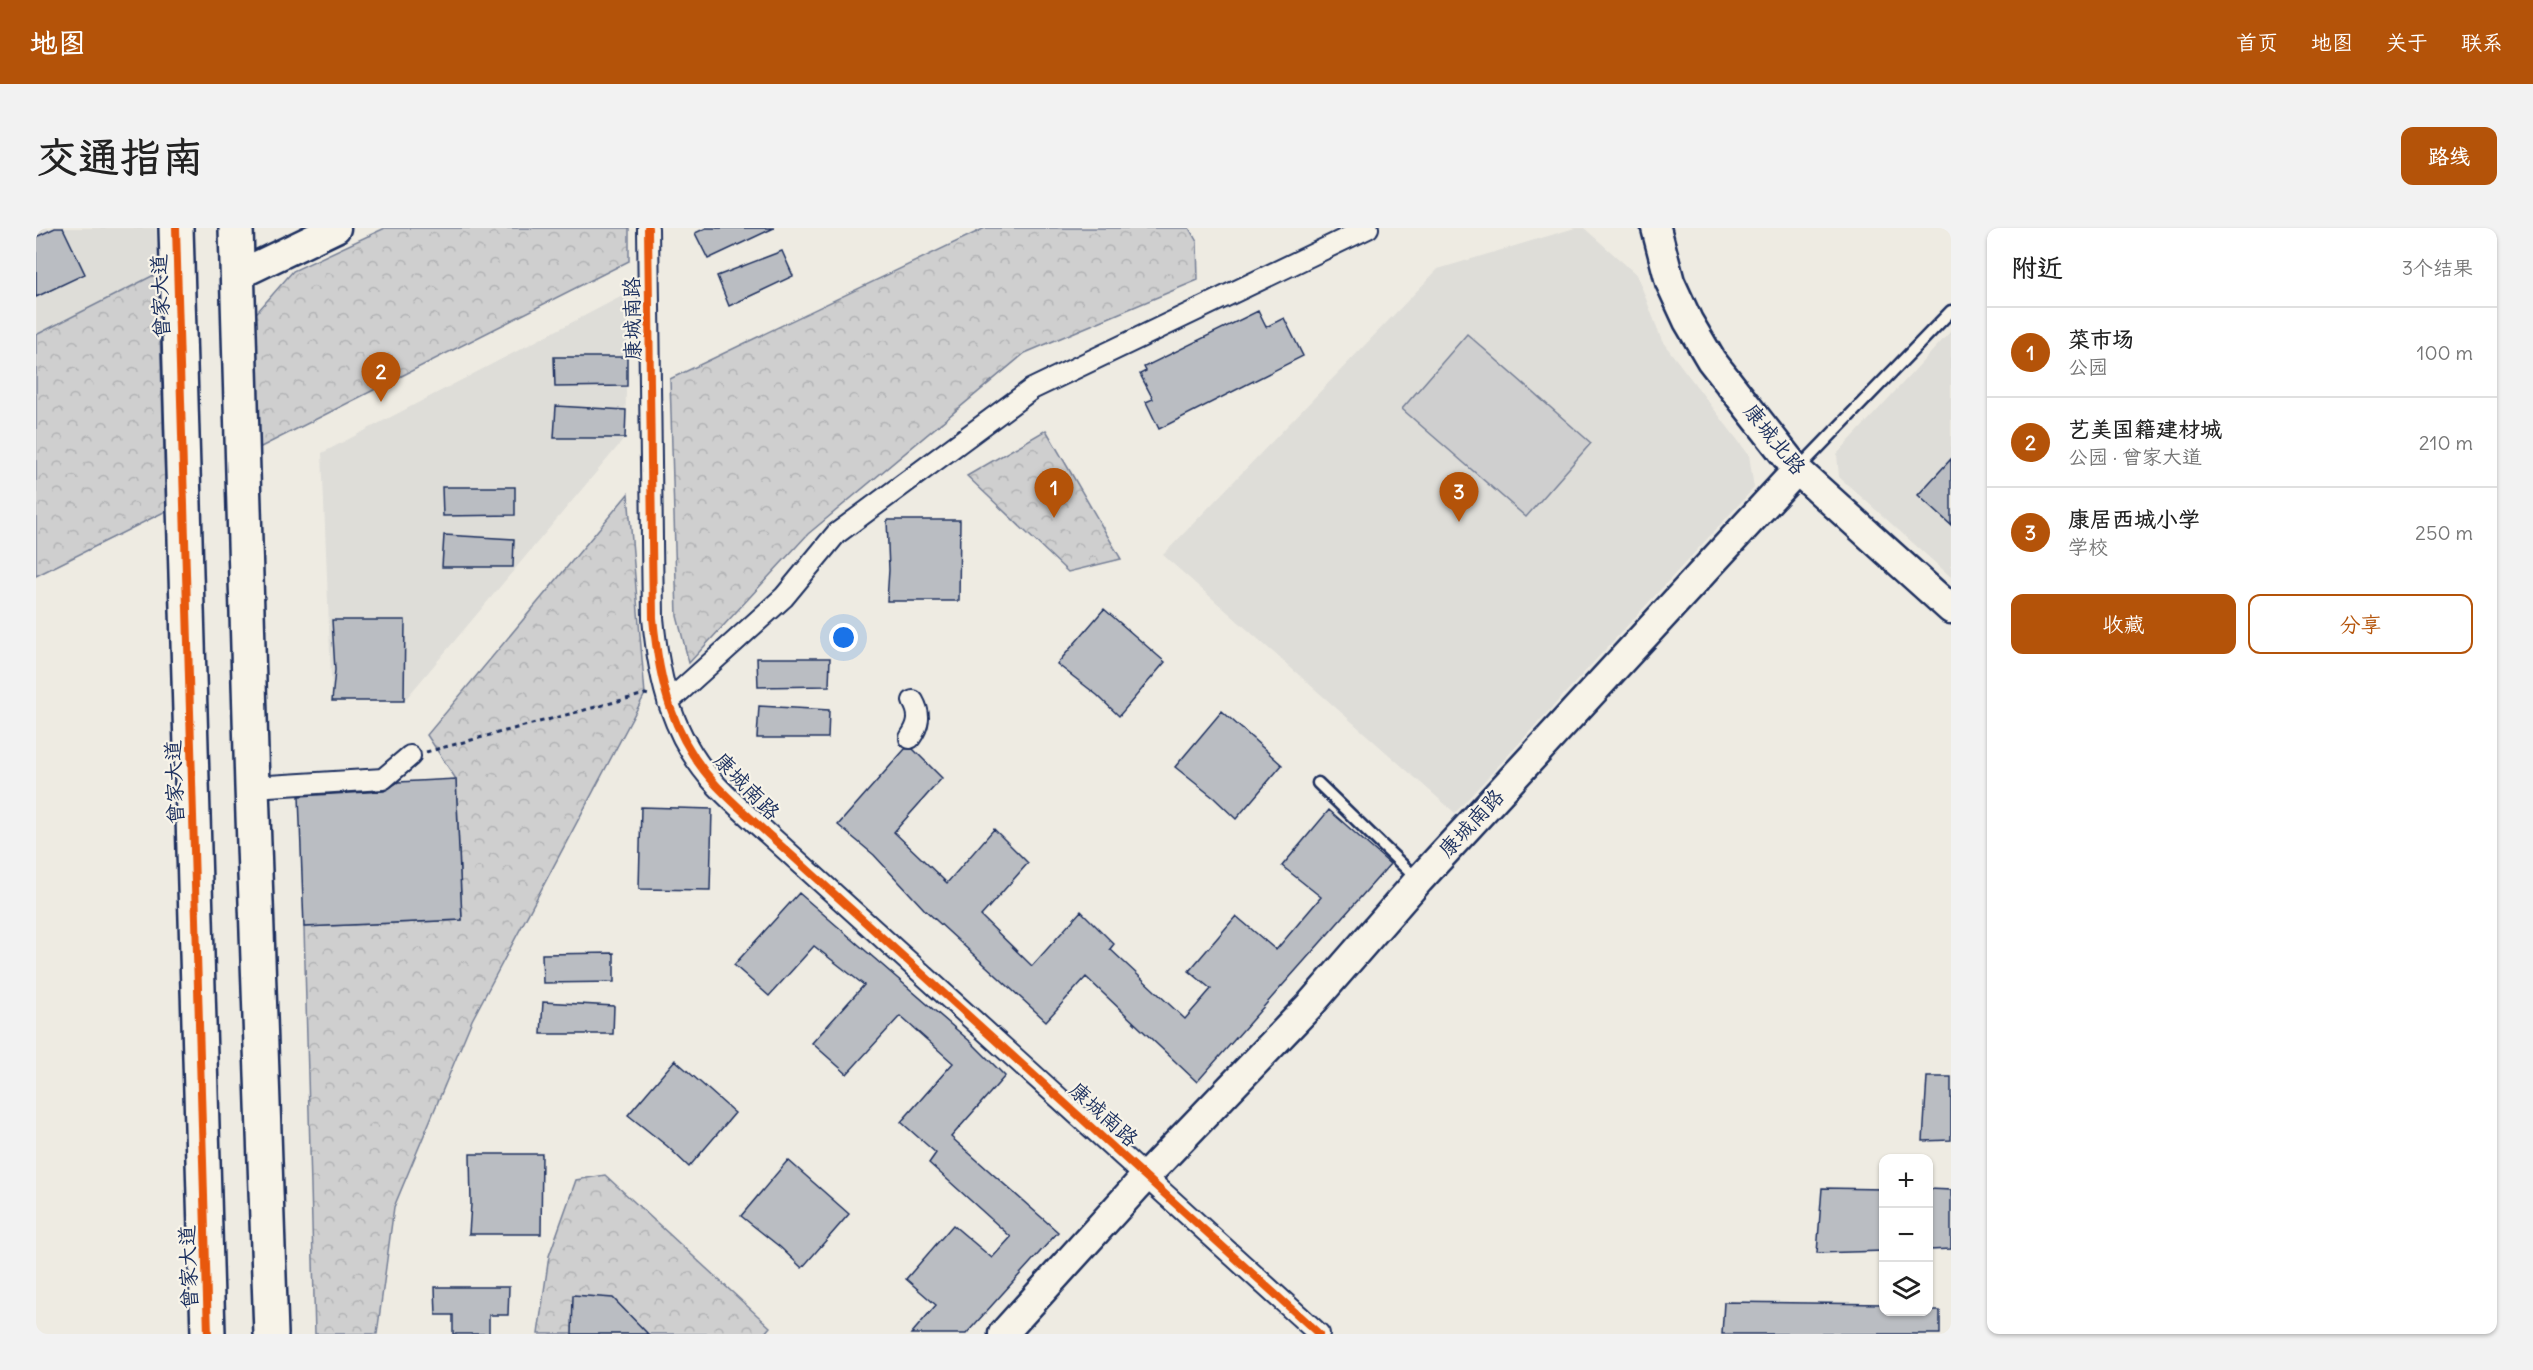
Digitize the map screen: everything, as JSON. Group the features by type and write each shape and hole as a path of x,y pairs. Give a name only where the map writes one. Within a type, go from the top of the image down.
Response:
{"highway":[{"name":"曾家大道","path":"176,228 208,1334"},
{"path":"236,228 271,1334"}],"street":[{"path":"238,275 336,228"},
{"name":"康城南路","path":"648,228 653,618 657,664 668,702 681,734 697,760 717,785 1145,1177"},
{"path":"668,702 784,597 836,534 1032,389 1368,228"},
{"name":"康城北路","path":"1656,228 1670,282 1688,321 1711,360 1797,470 1951,609"},
{"name":"康城南路","path":"1003,1334 1145,1177 1309,1006 1419,880 1797,470"},
{"path":"910,738 919,721 918,709 913,701"},
{"path":"252,787 383,779 410,756"},
{"path":"1145,1177 1319,1334"}],"lane":[{"path":"1797,470 1951,311"},
{"path":"1318,783 1419,880"}],"path":[{"path":"410,756 645,694 668,702"}],"shaded area":[{"path":"36,228 156,228 158,273 36,335"},
{"path":"1575,228 1584,228 1637,275 1662,341 1749,455 1754,488 1455,813 1163,555 1438,269"},
{"path":"628,293 625,438 404,701 332,701 322,453"},
{"path":"1951,331 1951,577 1839,477 1837,454"}],"green space":[{"path":"385,228 629,228 629,261 257,449 252,318 293,271"},
{"path":"985,228 1189,228 1197,242 1198,280 1025,353 808,534 689,663 677,616 670,379"},
{"path":"158,273 166,511 36,576 36,335"},
{"path":"1467,334 1591,443 1526,517 1402,409"},
{"path":"1046,430 1121,559 1068,572 967,476"},
{"path":"628,494 645,694 472,1020 394,1207 377,1334 315,1334 304,927 462,920 456,779 427,735"},
{"path":"605,1175 770,1327 764,1334 538,1334 549,1256 576,1180"}],"building":[{"path":"55,228 63,228 85,274 36,297 36,237"},
{"path":"706,228 774,228 708,259 695,233"},
{"path":"782,251 793,276 729,306 717,276"},
{"path":"1258,311 1266,327 1284,318 1303,356 1159,429 1146,402 1153,399 1140,374 1146,371 1144,367"},
{"path":"554,357 627,357 627,386 555,387"},
{"path":"556,406 626,410 625,438 554,438"},
{"path":"1951,459 1951,525 1918,495"},
{"path":"442,487 515,487 515,515 443,516"},
{"path":"887,520 960,520 959,601 887,601 889,570"},
{"path":"444,535 514,539 513,567 442,567"},
{"path":"1104,609 1165,662 1119,716 1097,695 1057,664"},
{"path":"332,620 405,620 404,701 332,701 335,670"},
{"path":"757,658 830,658 829,686 758,687"},
{"path":"759,706 829,710 828,738 757,738"},
{"path":"1222,711 1282,765 1236,819 1175,767"},
{"path":"905,749 913,749 942,778 894,832 947,883 994,829 1028,863 981,916 1032,966 1081,911 1114,944 1110,949 1185,1019 1211,989 1189,971 1236,916 1276,950 1321,897 1282,866 1329,810 1390,864 1197,1082 1086,977 1046,1021 924,909 874,855 838,825"},
{"path":"456,779 462,920 304,927 299,796 384,791 398,782"},
{"path":"641,807 712,809 710,890 639,889"},
{"path":"799,893 972,1043 1005,1076 951,1137 1058,1232 966,1334 911,1334 936,1305 906,1279 953,1225 992,1258 1011,1237 929,1163 936,1153 901,1122 953,1063 900,1016 847,1074 812,1043 864,985 814,946 769,996 734,965"},
{"path":"614,953 614,982 543,983 542,954"},
{"path":"543,1002 614,1006 613,1034 541,1034"},
{"path":"675,1060 735,1113 689,1167 628,1115"},
{"path":"1927,1077 1951,1077 1951,1140 1923,1141"},
{"path":"470,1154 542,1154 541,1234 469,1234"},
{"path":"788,1160 849,1214 802,1268 741,1216"},
{"path":"1822,1188 1879,1189 1879,1251 1817,1253"},
{"path":"1933,1189 1951,1190 1951,1249 1933,1250"},
{"path":"435,1287 509,1287 508,1315 489,1315 489,1334 453,1334 453,1315 436,1315"},
{"path":"573,1295 613,1298 648,1334 572,1334"},
{"path":"1724,1302 1879,1304 1879,1316 1933,1316 1933,1311 1940,1311 1940,1334 1722,1334"}],"cycle path":[{"path":"176,228 208,1334"},
{"path":"648,228 653,618 659,664 670,708 689,748 717,786 743,811 1319,1334"}],"place":[{"name":"艺美国籍建材城","path":"381,402"},
{"name":"菜市场","path":"1054,518"},
{"name":"康居西城小学","path":"1459,522"}]}
